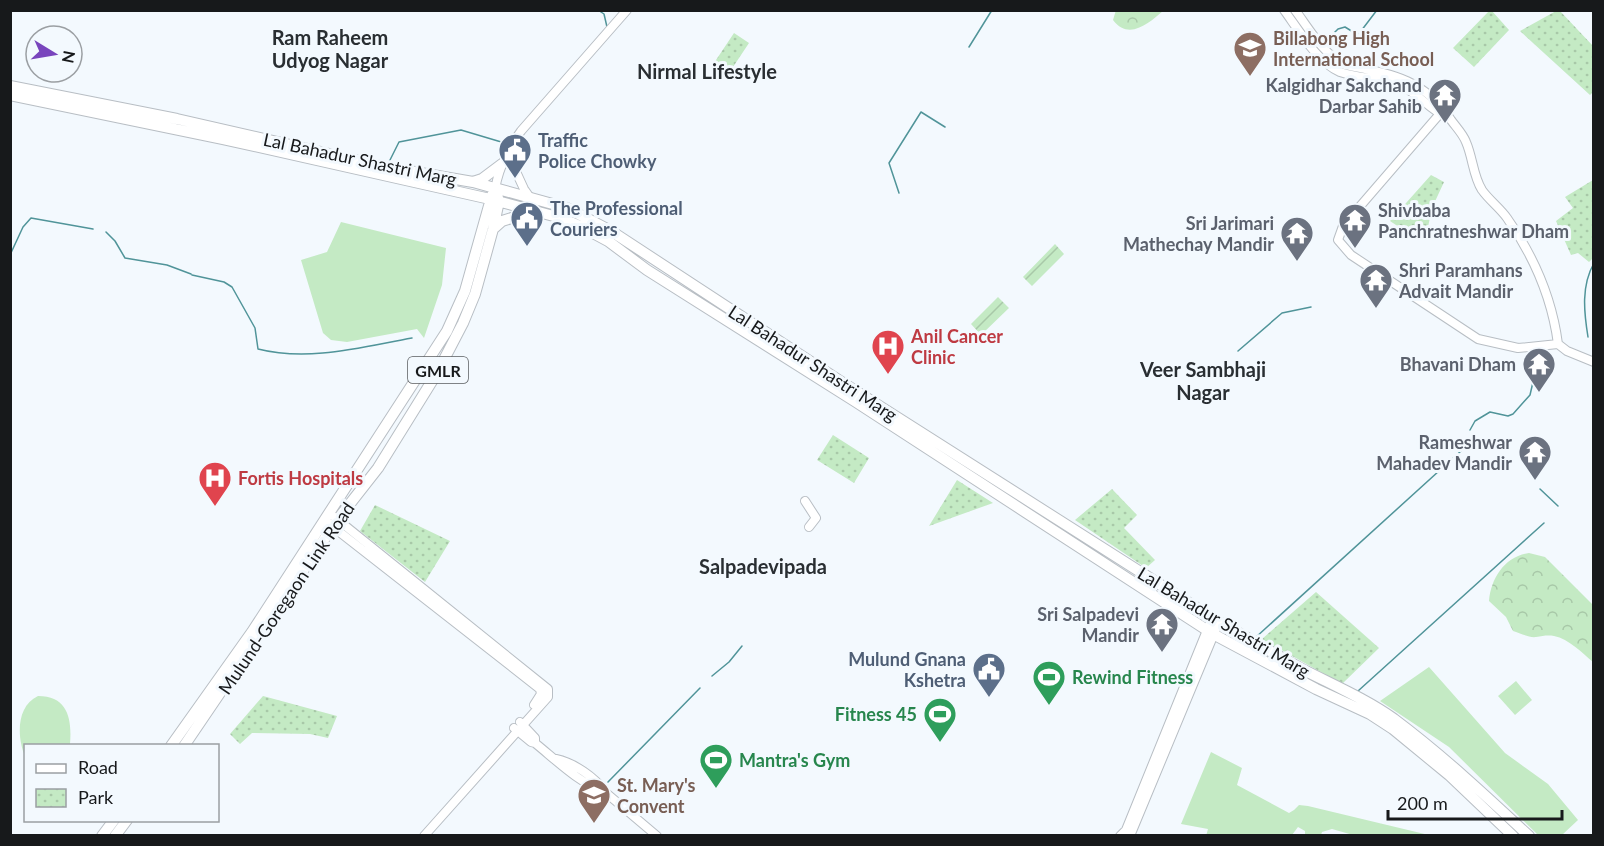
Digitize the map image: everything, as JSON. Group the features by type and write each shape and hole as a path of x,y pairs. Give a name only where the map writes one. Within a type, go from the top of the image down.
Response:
{"main road":[{"name":"Lal Bahadur Shastri Marg","path":"10,86 285,142 386,167 473,182 495,197 531,199 576,212 620,243 1215,620 1265,650 1393,718 1453,766 1529,836"},
{"name":"Lal Bahadur Shastri Marg","path":"10,95 495,197 561,218 620,243 647,270 847,396 1210,636 1228,642 1316,689 1370,714 1393,729 1449,775 1513,836"},
{"path":"473,182 482,179 502,164"},
{"name":"Mulund-Goregaon Link Road","path":"185,744 332,520 447,331 493,229 495,197"},
{"name":"Mulund-Goregaon Link Road","path":"332,520 378,468 437,373 463,323 495,197"},
{"path":"493,229 508,218 534,211"},
{"name":"Mulund-Goregaon Link Road","path":"173,744 255,635"}],"street":[{"path":"495,197 507,152 524,128 627,10"},
{"path":"1284,10 1339,72 1402,86 1442,111 1450,119 1466,141 1482,190 1505,215 1535,264 1555,322 1558,344"},
{"path":"1295,10 1322,52"},
{"path":"1442,111 1343,226 1338,240 1351,255 1478,339 1518,348 1558,344 1567,351 1593,362"},
{"path":"507,152 531,199"},
{"path":"805,501 816,518 810,527"},
{"path":"332,520 484,641 540,689 541,694 536,707 424,833"},
{"path":"1120,836 1126,830 1215,620"},
{"path":"1130,836 1137,823 1169,730 1210,636"},
{"path":"518,727 535,738 536,743 556,759 597,789 605,792 657,836"}],"green space":[{"path":"1116,10 1163,11 1145,25 1132,30 1119,26 1113,20"},
{"path":"1490,10 1509,30 1474,67 1453,48"},
{"path":"1560,11 1593,46 1593,92 1590,95 1520,31"},
{"path":"734,33 749,43 729,73 714,63"},
{"path":"1431,175 1444,182 1432,208 1428,227 1405,231 1390,221"},
{"path":"1593,180 1594,257 1589,262 1578,253 1571,255 1556,221 1573,208 1565,197"},
{"path":"341,222 446,248 442,285 424,338 417,329 347,342 331,340 323,333 301,260 327,252"},
{"path":"1055,244 1064,254 1032,286 1023,277"},
{"path":"998,297 1009,308 981,335 971,324"},
{"path":"833,435 869,458 854,483 817,460"},
{"path":"957,480 993,503 929,526"},
{"path":"1112,489 1137,515 1124,528 1155,560 1146,568 1075,520"},
{"path":"375,505 450,541 425,582 360,531"},
{"path":"1529,553 1545,557 1593,605 1593,662 1560,638 1530,637 1513,631 1506,617 1489,601 1496,576 1506,563"},
{"path":"1316,592 1379,648 1342,684 1262,639"},
{"path":"1429,667 1505,753 1548,784 1578,820 1562,835 1538,835 1449,747 1380,701"},
{"path":"1516,681 1532,700 1515,715 1498,696"},
{"path":"38,696 48,697 62,705 69,718 70,744 24,744 24,754 20,723 31,701"},
{"path":"263,696 337,716 328,738 310,734 252,733 240,744 230,734"},
{"path":"1211,752 1242,768 1237,785 1289,813 1299,805 1308,806 1433,836 1353,835 1332,829 1322,832 1321,835 1305,835 1305,831 1298,827 1292,835 1206,836 1208,829 1181,824"}],"waterway":[{"path":"598,10 604,14 607,27"},
{"path":"969,47 992,10"},
{"path":"1326,41 1338,29 1345,27 1358,35 1377,10"},
{"path":"899,193 889,163 921,112 945,127"},
{"path":"388,164 399,142 461,130 508,144"},
{"path":"10,255 23,227 31,218 93,229"},
{"path":"106,232 115,241 125,258 167,265 191,274"},
{"path":"1588,337 1585,290 1594,263"},
{"path":"192,275 224,282 232,287 255,328 258,349 277,353 316,354 412,338"},
{"path":"1238,351 1282,313 1311,307"},
{"path":"1470,430 1475,421 1490,412 1508,416 1513,414 1530,395 1536,369 1550,360"},
{"path":"1255,638 1461,451"},
{"path":"1540,489 1558,506"},
{"path":"1358,691 1544,523"},
{"path":"712,676 729,662 742,646"},
{"path":"608,782 700,688"}],"place":[{"name":"Billabong High International School","path":"1250,77"},
{"name":"Kalgidhar Sakchand Darbar Sahib","path":"1445,124"},
{"name":"Traffic Police Chowky","path":"515,179"},
{"name":"The Professional Couriers","path":"527,247"},
{"name":"Shivbaba Panchratneshwar Dham","path":"1355,249"},
{"name":"Sri Jarimari Mathechay Mandir","path":"1297,262"},
{"name":"Shri Paramhans Advait Mandir","path":"1376,309"},
{"name":"Anil Cancer Clinic","path":"888,375"},
{"name":"Bhavani Dham","path":"1539,393"},
{"name":"Rameshwar Mahadev Mandir","path":"1535,481"},
{"name":"Fortis Hospitals","path":"215,507"},
{"name":"Sri Salpadevi Mandir","path":"1162,653"},
{"name":"Mulund Gnana Kshetra","path":"989,698"},
{"name":"Rewind Fitness","path":"1049,706"},
{"name":"Fitness 45","path":"940,743"},
{"name":"Mantra's Gym","path":"716,789"},
{"name":"St. Mary's Convent","path":"594,824"}],"district":[{"name":"Ram Raheem Udyog Nagar","path":"330,48"},
{"name":"Nirmal Lifestyle","path":"707,71"},
{"name":"Veer Sambhaji Nagar","path":"1203,380"},
{"name":"Salpadevipada","path":"763,566"}]}
